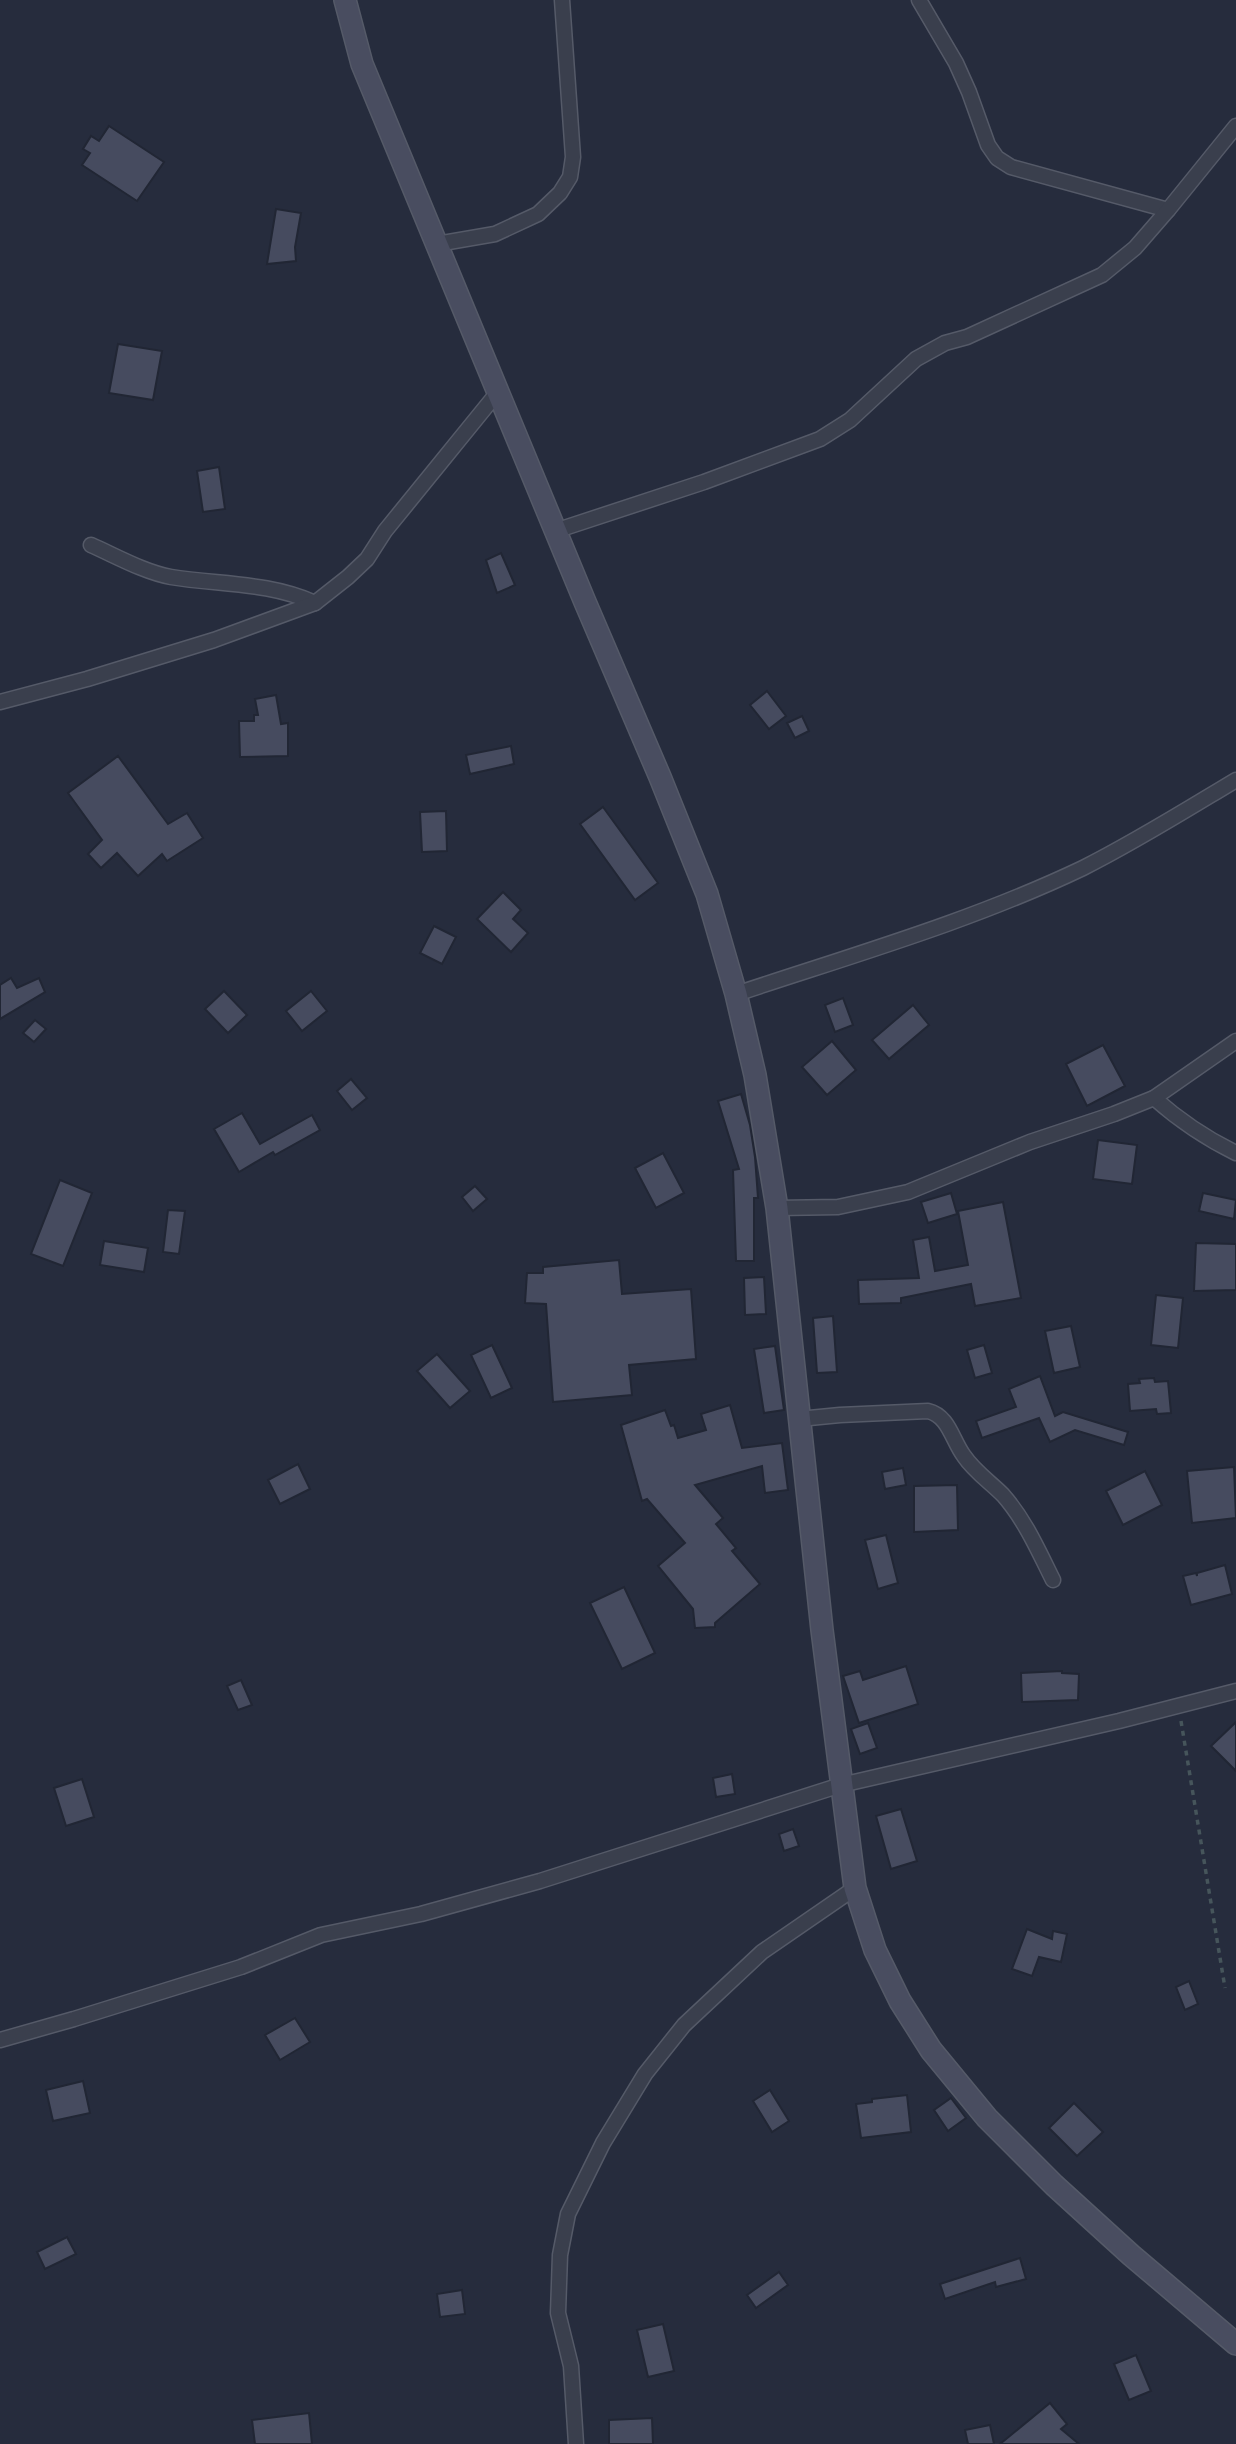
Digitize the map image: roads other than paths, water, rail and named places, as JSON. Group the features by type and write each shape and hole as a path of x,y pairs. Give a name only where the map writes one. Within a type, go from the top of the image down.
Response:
{"main road":[{"path":"345,0 362,64 555,531 660,776 702,883 736,994 755,1075 777,1208 821,1630 855,1888 875,1950 900,2001 931,2050 987,2118 1054,2185 1131,2255 1236,2343"}],"street":[{"path":"437,244 495,234 538,214 560,193 570,177 573,157 562,0"},
{"path":"919,0 956,63 970,92 988,145 997,158 1011,167 1168,210"},
{"path":"555,531 704,482 820,439 850,420 916,359 945,343 967,337 1102,275 1135,248 1236,126"},
{"path":"0,702 87,679 214,640 315,603 348,578 366,559 385,531 498,392"},
{"path":"91,545 168,576 267,587 292,593 315,603"},
{"path":"736,994 960,919 1023,894 1084,867 1236,780"},
{"path":"777,1208 838,1207 908,1192 1030,1142 1114,1114 1154,1097 1236,1041"},
{"path":"1154,1097 1206,1139 1236,1153"},
{"path":"799,1419 928,1411 937,1413 965,1458 1019,1514 1053,1580"},
{"path":"0,2040 240,1967 321,1935 421,1914 540,1881 841,1785 1236,1691"},
{"path":"576,2444 571,2366 558,2313 560,2255 568,2214 603,2143 645,2074 684,2025 762,1952 855,1888"}]}
